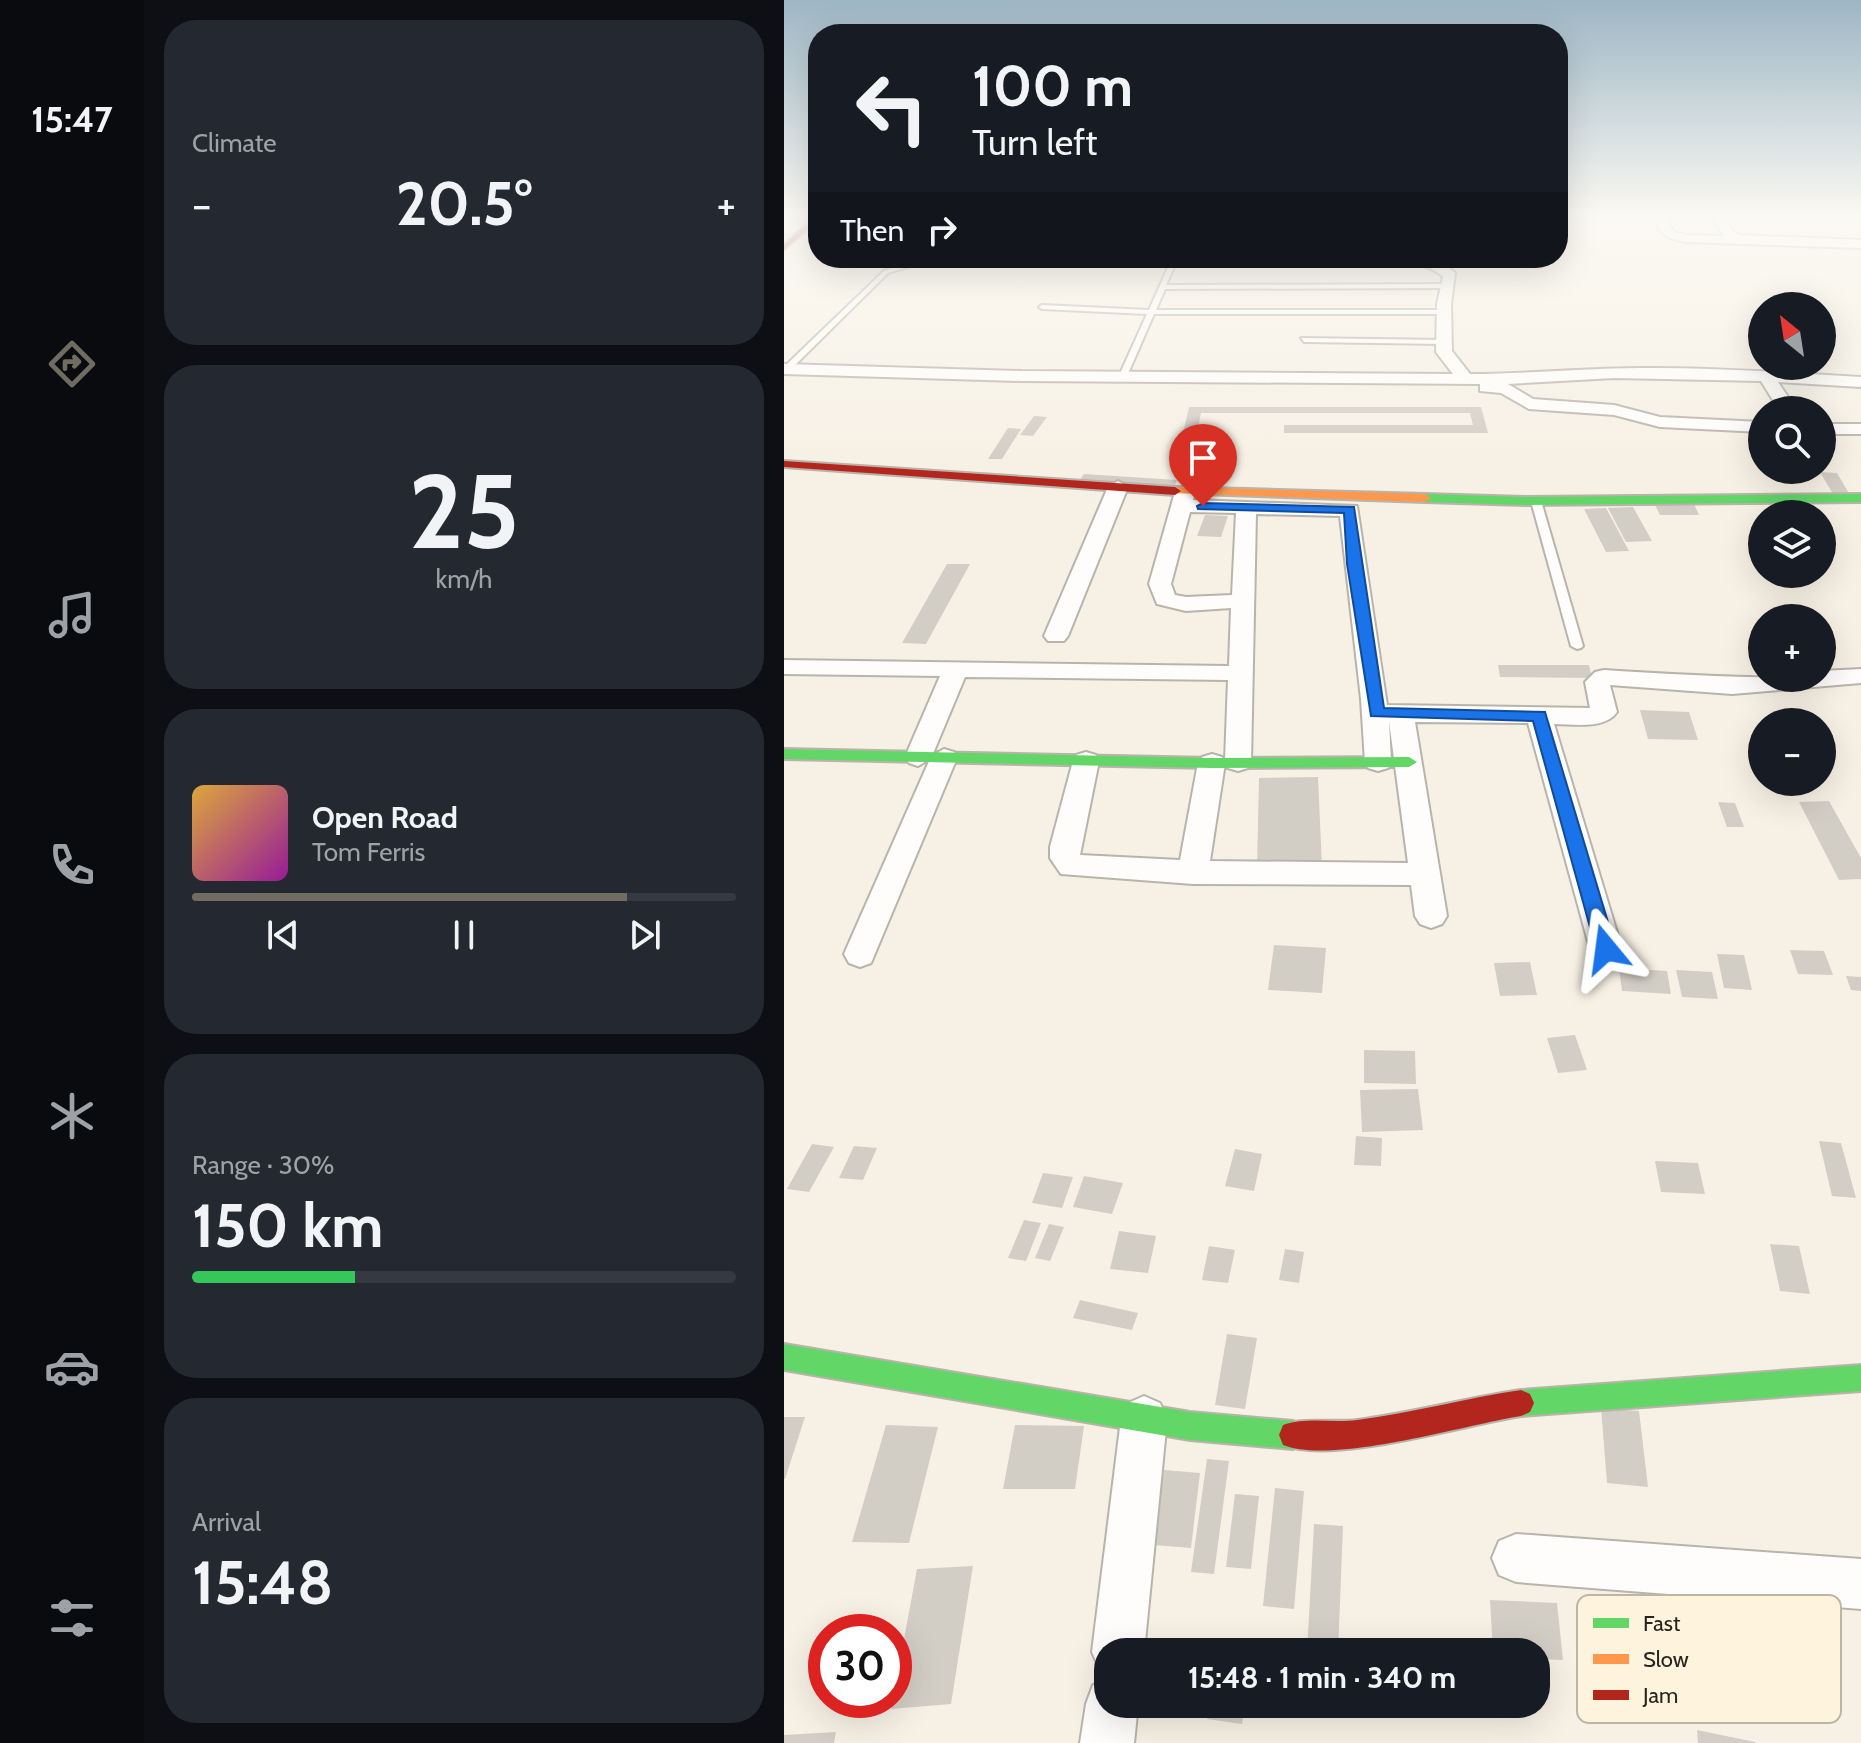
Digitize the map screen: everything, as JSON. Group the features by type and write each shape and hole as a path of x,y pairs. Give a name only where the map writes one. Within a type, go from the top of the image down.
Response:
{"main road":[{"path":"784,464 1118,487 1183,499 1536,501 1861,498"},
{"path":"786,757 1409,762"},
{"path":"784,1357 1144,1419 1266,1436 1321,1438 1363,1435 1489,1407 1563,1398 1861,1378"}],"street":[{"path":"1446,297 1444,352 1463,382"},
{"path":"790,373 1463,382 1505,388 1529,404 1614,410 1660,422 1748,426"},
{"path":"790,373 1463,382 1557,376 1708,373 1748,376"},
{"path":"1814,380 1861,382"},
{"path":"1836,429 1861,429"},
{"path":"1056,636 1118,487"},
{"path":"1242,601 1186,604 1165,599 1160,584 1183,499 1246,506 1350,510 1354,564 1389,713 1409,762 1431,916"},
{"path":"1193,873 1225,762 1239,673 1246,506"},
{"path":"784,667 1239,673"},
{"path":"860,954 931,758 955,671"},
{"path":"1836,677 1861,676"},
{"path":"1389,713 1600,714 1604,708 1597,682 1604,677 1748,685"},
{"path":"1378,762 1389,713"},
{"path":"1539,716 1606,949"},
{"path":"1086,761 1065,847 1065,858 1072,866 1193,873 1424,874"},
{"path":"1120,1638 1144,1419"},
{"path":"1516,1558 1861,1584"},
{"path":"1107,1743 1110,1718"}],"lane":[{"path":"790,373 862,297"},
{"path":"1123,376 1158,297"},
{"path":"1042,307 1151,312 1444,312"},
{"path":"1304,340 1444,342"},
{"path":"1536,501 1577,646"}],"building":[{"path":"1189,407 1481,407 1488,433 1284,433 1284,425 1473,425 1470,413 1201,413 1197,433 1183,433"},
{"path":"1034,416 1047,417 1033,436 1020,435"},
{"path":"1008,428 1021,429 1002,459 988,459"},
{"path":"1837,473 1850,495 1833,494 1827,484 1836,484"},
{"path":"1084,474 1177,480 1174,487 1079,481"},
{"path":"1694,504 1699,515 1660,515 1655,505"},
{"path":"1633,507 1652,541 1626,542 1608,508"},
{"path":"1606,508 1629,551 1606,552 1584,509"},
{"path":"1205,515 1228,516 1221,537 1197,536"},
{"path":"947,564 970,564 926,644 902,643"},
{"path":"1498,665 1589,665 1592,678 1500,677"},
{"path":"1640,710 1689,712 1698,740 1648,739"},
{"path":"1318,777 1322,867 1257,869 1259,778"},
{"path":"1829,801 1861,858 1861,879 1839,880 1799,802"},
{"path":"1718,802 1735,803 1744,827 1727,827"},
{"path":"1274,945 1326,948 1322,993 1268,990"},
{"path":"1790,950 1824,951 1833,975 1798,974"},
{"path":"1717,954 1744,955 1752,990 1724,988"},
{"path":"1530,962 1537,995 1500,996 1494,963"},
{"path":"1619,968 1667,971 1671,994 1622,991"},
{"path":"1676,970 1712,972 1718,999 1682,997"},
{"path":"1846,976 1861,977 1861,991 1851,990"},
{"path":"1575,1035 1587,1070 1558,1073 1547,1038"},
{"path":"1364,1050 1415,1051 1416,1084 1364,1083"},
{"path":"1418,1089 1423,1130 1362,1132 1360,1090"},
{"path":"1356,1136 1382,1138 1381,1166 1354,1165"},
{"path":"1819,1141 1841,1143 1856,1198 1832,1196"},
{"path":"812,1144 834,1147 809,1192 787,1189"},
{"path":"854,1146 877,1148 863,1180 839,1178"},
{"path":"1235,1149 1262,1154 1254,1191 1225,1186"},
{"path":"1655,1161 1698,1163 1705,1194 1661,1192"},
{"path":"1043,1173 1073,1177 1062,1208 1032,1203"},
{"path":"1084,1176 1123,1183 1112,1214 1073,1207"},
{"path":"1024,1220 1041,1223 1026,1261 1008,1258"},
{"path":"1049,1224 1064,1227 1050,1261 1035,1258"},
{"path":"1119,1231 1156,1236 1148,1273 1110,1269"},
{"path":"1770,1244 1799,1246 1810,1294 1780,1291"},
{"path":"1209,1246 1235,1250 1228,1283 1202,1280"},
{"path":"1285,1249 1304,1252 1299,1283 1279,1280"},
{"path":"1080,1300 1138,1313 1132,1330 1073,1318"},
{"path":"1227,1334 1257,1338 1245,1409 1215,1405"},
{"path":"1601,1408 1639,1411 1648,1487 1607,1483"},
{"path":"784,1417 805,1417 785,1479 784,1479"},
{"path":"886,1425 938,1427 909,1543 852,1542"},
{"path":"1015,1425 1084,1426 1075,1489 1003,1489"},
{"path":"1207,1459 1229,1461 1214,1574 1191,1572"},
{"path":"1164,1470 1200,1473 1191,1548 1153,1545"},
{"path":"1275,1488 1304,1491 1294,1609 1263,1606"},
{"path":"1235,1494 1259,1496 1251,1569 1226,1567"},
{"path":"1314,1524 1343,1526 1339,1638 1308,1638"},
{"path":"973,1566 951,1704 912,1707 912,1614 909,1614 917,1569"},
{"path":"1490,1600 1557,1603 1563,1660 1550,1660 1550,1638 1492,1638"},
{"path":"1207,1718 1243,1718 1242,1724"},
{"path":"1697,1730 1755,1742 1755,1743 1698,1743"},
{"path":"836,1732 834,1743 784,1743 784,1735"}],"traffic: fast":[{"path":"1425,498 1525,501 1861,498"},
{"path":"784,754 1212,763 1409,762"},
{"path":"784,1357 1190,1426 1293,1435"},
{"path":"1521,1403 1861,1378"}],"traffic: slow":[{"path":"1175,491 1425,498"}],"traffic: jam":[{"path":"784,464 1175,491"},
{"path":"1293,1435 1351,1435 1521,1403"}],"route":[{"path":"1203,506 1350,510 1354,564 1377,713 1539,716 1606,949"}]}
